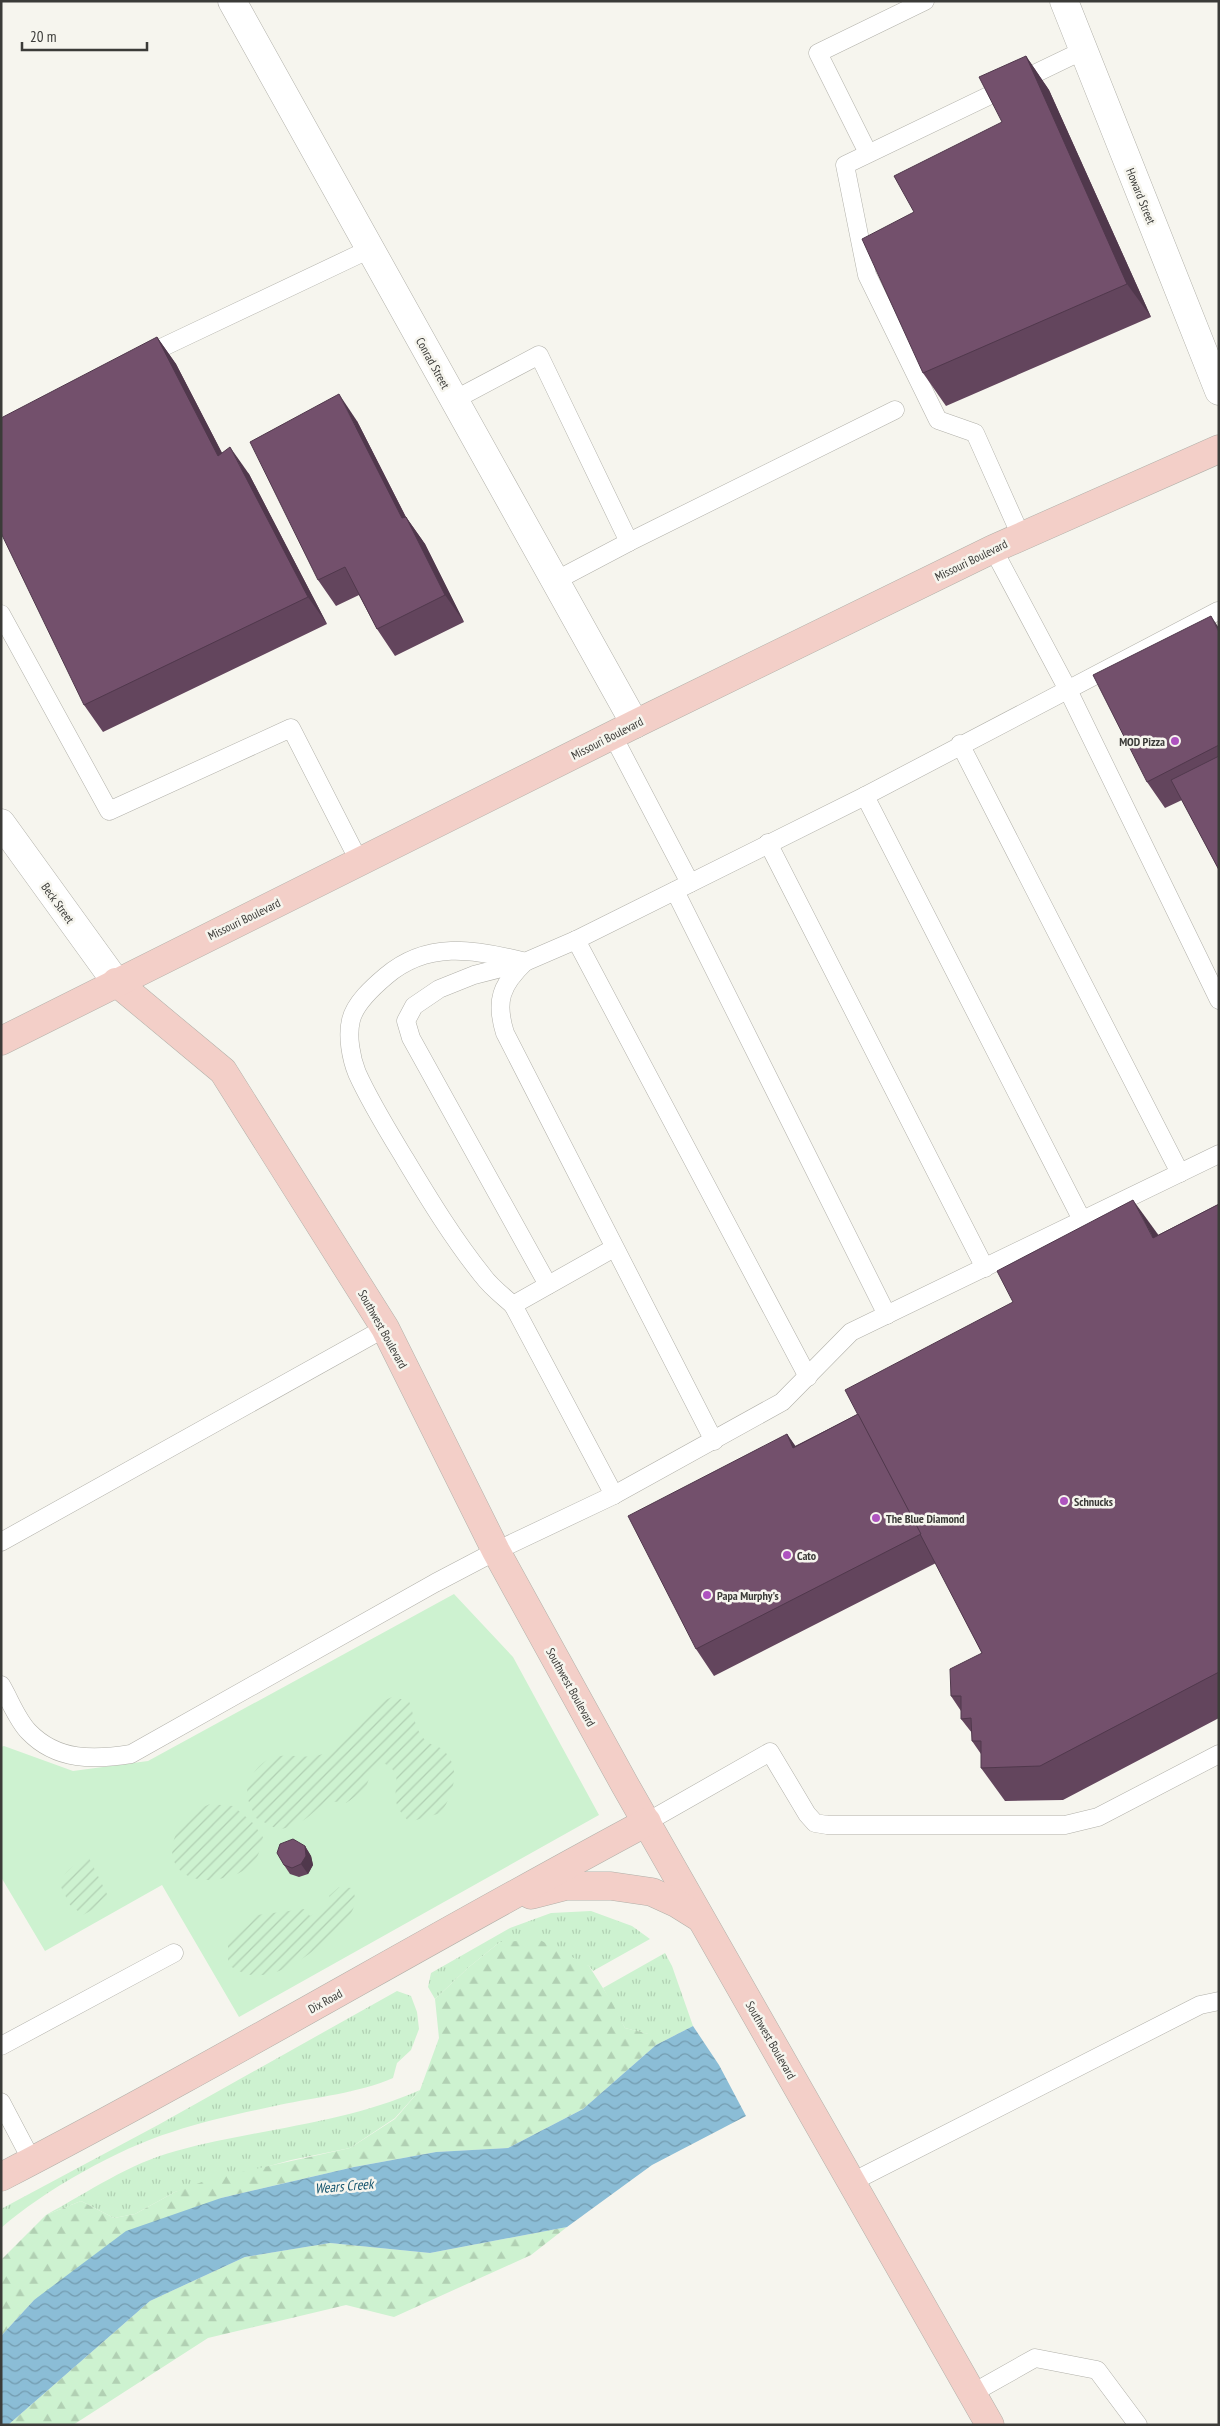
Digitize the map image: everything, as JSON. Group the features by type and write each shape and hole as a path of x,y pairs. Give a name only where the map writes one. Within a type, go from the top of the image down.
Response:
{"main road":[{"name":"Missouri Boulevard","path":"1,1041 624,730 993,549 1219,449"},
{"name":"Southwest Boulevard","path":"116,982 223,1070 385,1328 496,1551 647,1822 990,2425"},
{"name":"Dix Road","path":"1,2177 151,2098 494,1904 647,1822"},
{"path":"494,1904 566,1886 611,1886 652,1892 676,1902 702,1919"}],"street":[{"name":"Conrad Street","path":"232,1 555,581 624,730"},
{"name":"Howard Street","path":"1064,1 1219,391"},
{"name":"Beck Street","path":"1,824 116,982"}],"lane":[{"path":"868,154 818,53 925,1"},
{"path":"1020,536 975,433 938,420 867,275 845,165 1084,50"},
{"path":"128,364 370,249"},
{"path":"454,400 539,355 629,542"},
{"path":"555,581 629,542 895,410"},
{"path":"993,549 1067,688 1219,1000"},
{"path":"548,1285 411,1038 406,1021 414,1006 439,989 474,975 525,962 576,940 864,796 1067,688 1218,611"},
{"path":"1,614 109,811 291,728 359,862"},
{"path":"624,730 682,887 887,1314"},
{"path":"960,744 1180,1173"},
{"path":"864,796 1082,1220"},
{"path":"768,843 984,1268"},
{"path":"576,940 808,1377"},
{"path":"525,962 490,953 453,950 432,952 411,958 374,986 361,1002 351,1020 350,1050 357,1073 391,1136 426,1194 484,1278 513,1305 614,1495"},
{"path":"525,962 509,978 501,998 500,1017 505,1033 714,1441"},
{"path":"1,1685 28,1731 44,1744 73,1757 102,1759 131,1754 496,1551 614,1495 782,1402 851,1332 1219,1154"},
{"path":"513,1305 614,1248"},
{"path":"1,1542 385,1328"},
{"path":"647,1822 770,1752 807,1814 815,1823 827,1825 1065,1825 1098,1817 1219,1754"},
{"path":"1,2046 174,1953"},
{"path":"852,2182 1200,2005 1219,2001"},
{"path":"1,2102 32,2161"},
{"path":"971,2394 1035,2358 1097,2370 1138,2425"}],"green space":[{"path":"454,1594 513,1657 599,1815 239,2017 162,1885 45,1951 1,1877 1,1747 4,1746 73,1771 148,1761"},
{"path":"392,1697 409,1701 417,1727 422,1736 427,1742 442,1749 452,1764 454,1781 449,1798 441,1813 409,1822 397,1805 396,1775 389,1766 381,1762 371,1773 365,1790 346,1803 328,1802 301,1822 279,1830 256,1818 249,1803 247,1793 250,1780 257,1768 274,1757 311,1756 329,1751 373,1708"},
{"path":"210,1804 233,1806 252,1822 263,1837 257,1857 252,1865 234,1875 214,1880 199,1879 187,1875 178,1868 173,1858 172,1846 177,1832 187,1817"},
{"path":"89,1858 110,1900 83,1915 70,1905 60,1885 71,1868"},
{"path":"339,1887 352,1888 355,1899 353,1909 341,1926 306,1956 281,1970 267,1974 254,1975 241,1972 228,1964 228,1945 239,1929 257,1915 304,1909 310,1916 332,1904 329,1896"},
{"path":"591,1911 632,1926 650,1939 593,1971 589,1966 500,1942 469,1967 435,1999 428,1987 431,1973 510,1928 551,1913"},
{"path":"540,1940 589,1966 613,2004 625,2028 649,2034 656,2045 583,2109 508,2148 436,2152 354,2167 221,2198 34,2300 1,2336 1,2260 46,2215 81,2201 114,2218 135,2214 175,2192 210,2179 350,2148 395,2119 420,2090 439,2038 435,1999 469,1967 500,1942"},
{"path":"665,1953 672,1966 693,2026 656,2045 648,2034 625,2028 603,1988"},
{"path":"397,1991 411,1996 417,2012 419,2029 411,2050 397,2063 393,2078 352,2091 212,2120 151,2139 82,2172 38,2200 1,2228 1,2209 158,2125"},
{"path":"420,2090 395,2118 350,2148 291,2160 175,2192 135,2214 114,2218 81,2201 46,2215 126,2170 159,2156 206,2143 361,2111"},
{"path":"567,2227 531,2255 394,2317 346,2305 208,2338 73,2425 8,2425 150,2301 245,2257 330,2243 430,2253"}],"water":[{"name":"Wears Creek","path":"693,2026 719,2065 746,2116 652,2165 567,2227 430,2253 330,2243 245,2257 150,2301 8,2425 1,2425 1,2336 34,2300 126,2231 221,2198 354,2167 436,2152 508,2148 583,2109 656,2045"}],"building":[{"path":"1026,56 1127,284 923,373 862,239 914,212 894,176 1002,122 979,77"},
{"path":"157,337 218,456 230,447 308,597 84,705 1,533 1,418"},
{"path":"339,394 402,518 406,517 445,595 377,629 345,567 318,580 250,442"},
{"name":"MOD Pizza","path":"1211,616 1219,632 1219,745 1147,782 1093,675"},
{"path":"1219,756 1219,870 1171,780"},
{"name":"Schnucks","path":"1133,1200 1153,1238 1219,1204 1219,1672 1040,1766 981,1768 981,1741 972,1741 971,1718 961,1719 961,1696 951,1696 950,1669 982,1653 845,1390 1013,1302 997,1271"},
{"path":"858,1414 921,1534 696,1649 628,1516 787,1434 793,1448"},
{"path":"293,1839 305,1846 306,1856 301,1864 292,1868 284,1865 277,1853 280,1844"}],"place":[{"name":"MOD Pizza","path":"1175,741"},
{"name":"Schnucks","path":"1064,1501"},
{"name":"The Blue Diamond","path":"876,1518"},
{"name":"Cato","path":"787,1555"},
{"name":"Papa Murphy's","path":"707,1595"}]}
